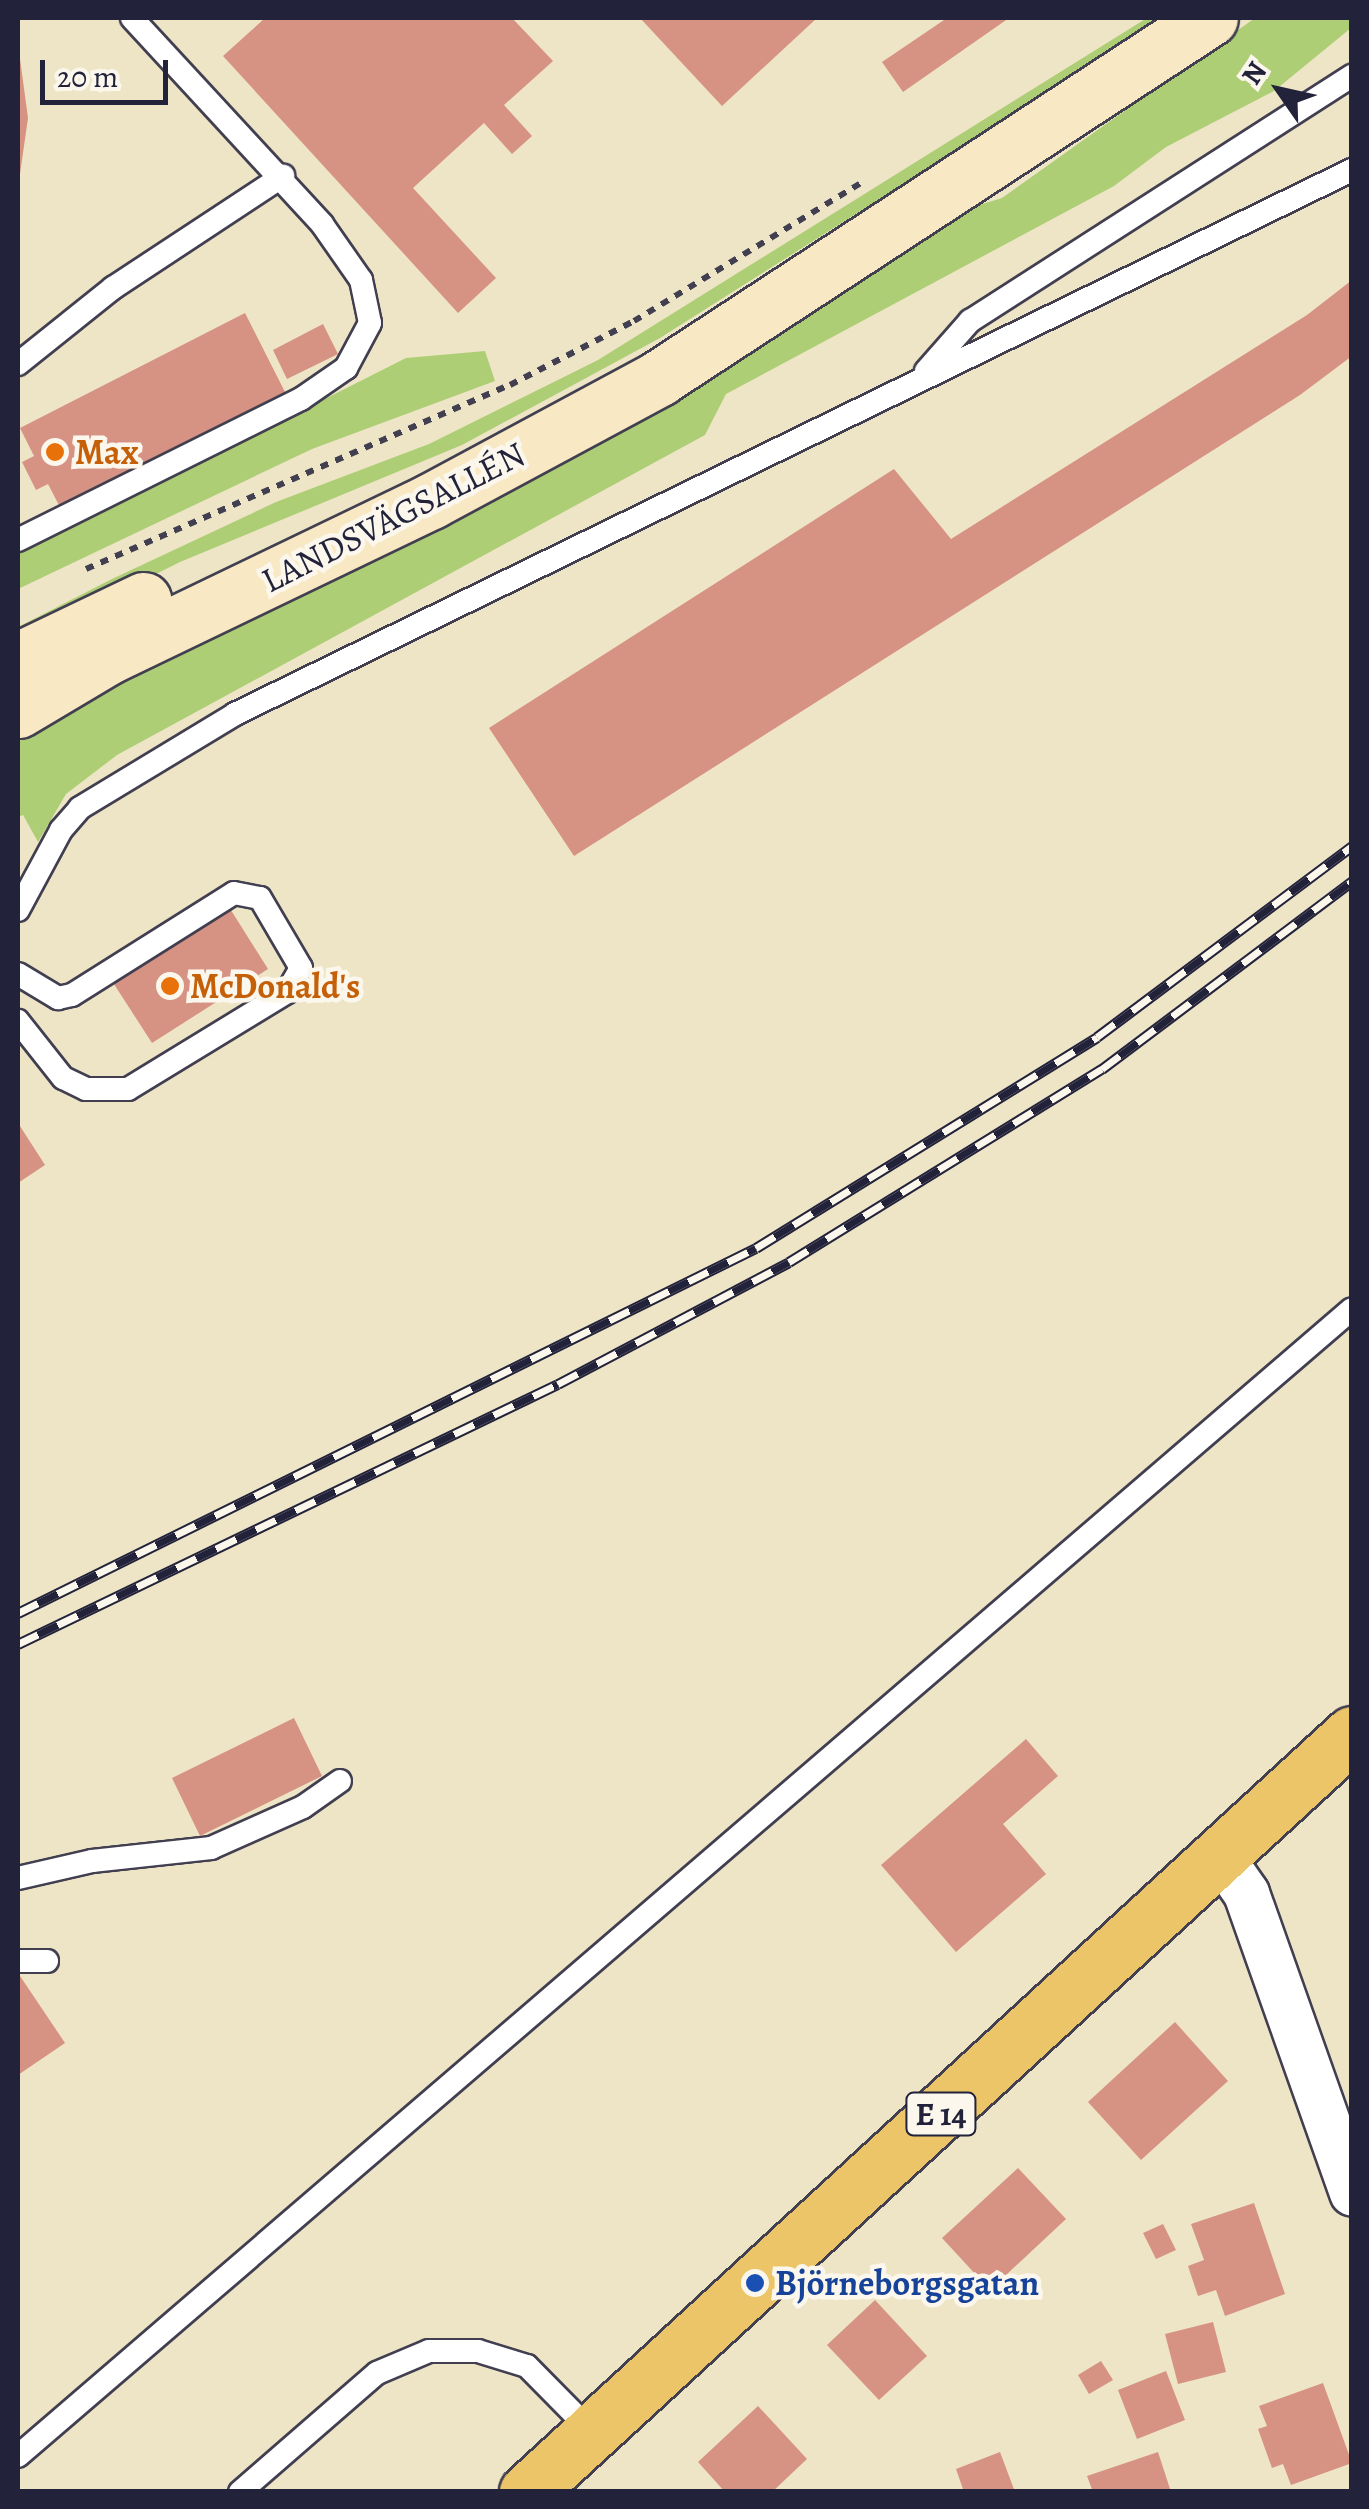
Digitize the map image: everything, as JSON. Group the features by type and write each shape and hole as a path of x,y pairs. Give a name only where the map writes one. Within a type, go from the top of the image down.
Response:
{"highway":[{"name":"E 14","path":"528,2492 1352,1734"}],"main road":[{"name":"LANDSVÄGSALLÉN","path":"18,710 109,656 449,492 660,378 1210,18"},
{"name":"LANDSVÄGSALLÉN","path":"18,660 762,311"}],"street":[{"path":"1221,1857 1246,1892 1352,2194"}],"lane":[{"path":"18,540 177,464 346,368 370,323 361,280 283,176 132,18"},
{"path":"916,381 970,322 1352,76"},
{"path":"18,910 61,830 80,808 235,714 1352,170"},
{"path":"18,364 113,288 283,176"},
{"path":"18,974 58,998 72,995 234,892 260,898 300,968 287,992 128,1089 109,1092 63,1078 18,1021"},
{"path":"18,2456 1352,1309"},
{"path":"18,1878 92,1861 212,1848 303,1808 340,1780"},
{"path":"18,1961 47,1961"},
{"path":"240,2492 377,2373 429,2351 478,2351 527,2366 591,2431"}],"path":[{"path":"68,578 153,536 510,386 634,322 864,181"}],"green space":[{"path":"1147,18 1165,18 660,338 462,445 180,562 18,643 18,627 112,579 276,502 429,444 598,360"},
{"path":"1255,18 1351,18 1351,28 1274,91 1166,147 1114,186 726,394 705,435 117,755 66,794 38,842 23,815 18,817 18,727 531,480 979,205 1002,198"},
{"path":"485,351 495,381 312,449 18,589 18,554 406,358"}],"building":[{"path":"265,18 512,18 553,61 504,105 532,136 512,154 484,123 413,188 496,278 458,313 223,56"},
{"path":"640,18 817,18 722,106"},
{"path":"947,18 1009,18 903,92 882,62"},
{"path":"18,44 28,118 19,181 18,181"},
{"path":"1352,280 1352,356 1300,395 574,856 489,728 894,469 951,539 1307,315"},
{"path":"245,313 287,396 62,511 48,484 36,490 22,462 34,456 20,428"},
{"path":"323,324 338,354 287,379 273,350"},
{"path":"229,907 268,969 152,1043 112,981"},
{"path":"18,1123 45,1165 18,1183"},
{"path":"294,1718 322,1776 200,1836 172,1778"},
{"path":"1026,1739 1058,1776 1003,1824 1046,1874 956,1952 881,1865"},
{"path":"18,1973 65,2043 18,2075"},
{"path":"1175,2022 1228,2081 1141,2160 1088,2102"},
{"path":"1018,2168 1066,2219 990,2290 942,2238"},
{"path":"1254,2203 1285,2294 1225,2316 1216,2290 1198,2296 1188,2266 1204,2260 1191,2224"},
{"path":"1163,2224 1176,2250 1156,2259 1143,2233"},
{"path":"875,2300 927,2356 879,2400 827,2345"},
{"path":"1213,2322 1226,2372 1178,2384 1165,2334"},
{"path":"1101,2361 1113,2380 1089,2394 1078,2375"},
{"path":"1166,2371 1185,2420 1137,2439 1118,2390"},
{"path":"1323,2383 1352,2463 1291,2485 1283,2464 1272,2468 1258,2429 1267,2426 1259,2406"},
{"path":"758,2406 807,2459 772,2492 725,2492 698,2462"},
{"path":"1000,2452 1015,2492 964,2492 956,2469"},
{"path":"1158,2452 1171,2492 1093,2492 1087,2476"}],"railway":[{"path":"18,1613 756,1248 1097,1037 1352,846"},
{"path":"18,1644 558,1384 789,1262 1102,1069 1352,881"}],"place":[{"name":"Max","path":"55,452"},
{"name":"McDonald's","path":"170,986"},
{"name":"Björneborgsgatan","path":"755,2283"}]}
